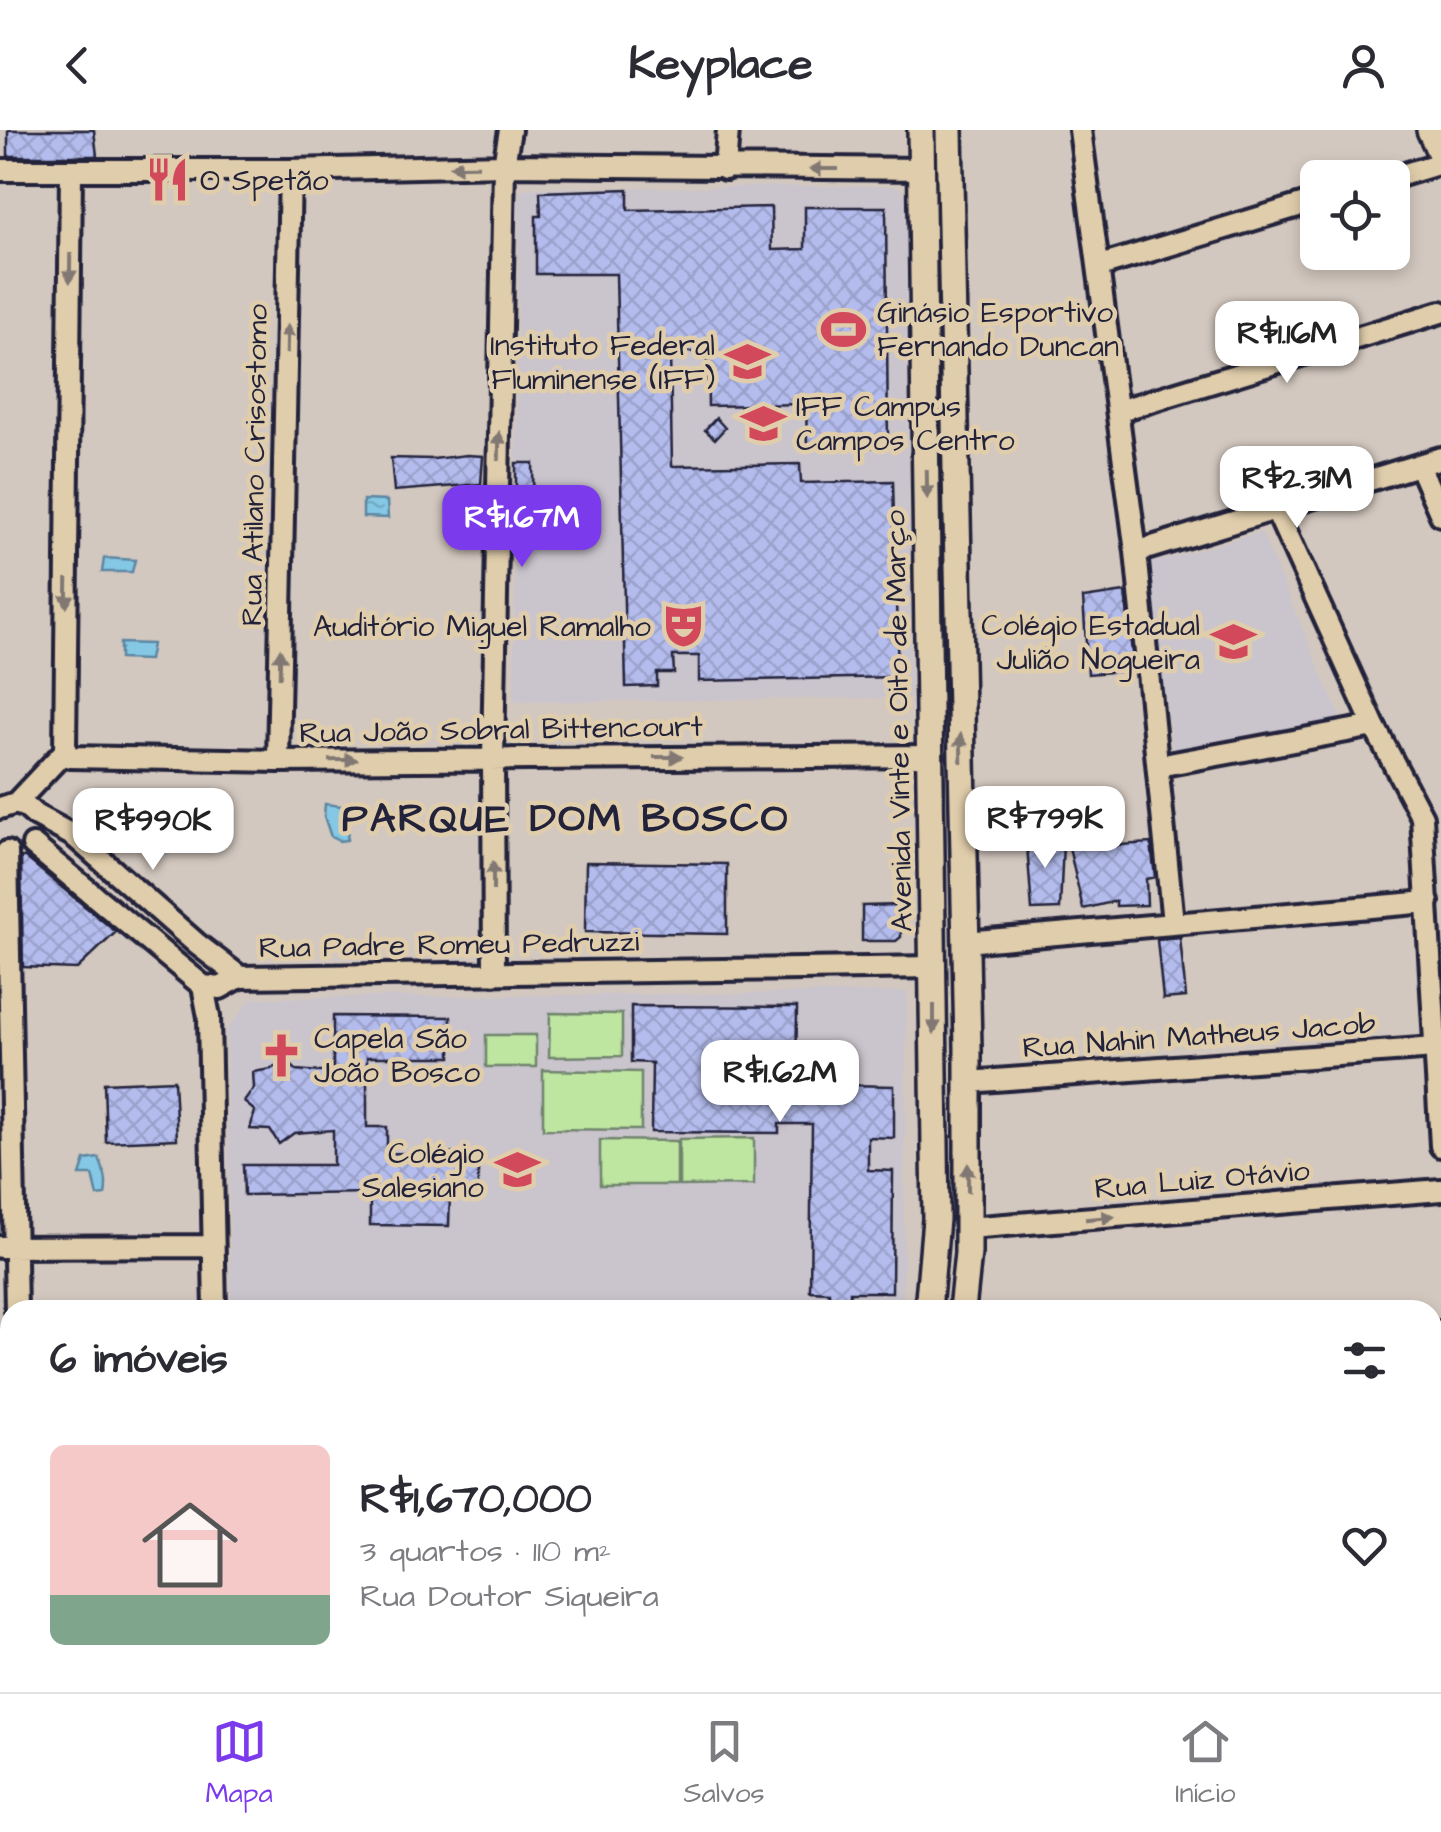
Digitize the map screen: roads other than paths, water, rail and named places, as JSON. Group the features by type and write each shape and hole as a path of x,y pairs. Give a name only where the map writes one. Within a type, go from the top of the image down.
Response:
{"main road":[{"name":"Avenida Vinte e Oito de Março","path":"921,130 936,1219 929,1300"},
{"path":"1430,130 1441,154"},
{"name":"Avenida Vinte e Oito de Março","path":"949,138 968,1082 968,1228 963,1300"},
{"path":"922,170 934,173 938,186 942,274 952,312"},
{"path":"932,785 940,795 941,931 947,942 965,942"},
{"path":"934,967 944,968 954,978 958,1097 968,1117"}],"street":[{"path":"494,974 493,758 504,165 510,130"},
{"path":"724,169 728,130"},
{"path":"1080,130 1136,552 1173,923"},
{"path":"1410,172 1441,163"},
{"path":"0,170 504,165 922,170"},
{"name":"Rua Atilano Crisostomo","path":"278,761 290,170"},
{"path":"15,1300 7,1247 4,851 21,852 33,845 38,836 22,809 68,754 71,171"},
{"path":"1100,266 1300,205"},
{"path":"1118,411 1441,312"},
{"path":"1136,552 1277,512 1441,458"},
{"path":"1418,466 1441,515"},
{"path":"1277,512 1374,726 1431,815 1428,902 1441,1146"},
{"path":"1158,766 1374,726"},
{"name":"Rua João Sobral Bittencourt","path":"68,754 278,761 932,756"},
{"name":"Rua Padre Romeu Pedruzzi","path":"22,809 74,836 240,977 934,967"},
{"path":"33,845 212,987"},
{"path":"965,942 1428,902"},
{"path":"212,987 240,977"},
{"path":"212,987 209,1017 215,1300"},
{"name":"Rua Nahin Matheus Jacob","path":"968,1082 1435,1048"},
{"name":"Rua Luiz Otávio","path":"968,1228 1441,1190"},
{"path":"7,1247 213,1246"}],"water":[{"path":"363,500 387,501 388,518 363,517"},
{"path":"104,558 135,560 132,572 102,572"},
{"path":"120,643 152,644 149,660 120,659"},
{"path":"325,804 350,807 347,840 331,837 324,816"},
{"path":"99,1158 106,1184 105,1195 98,1196 93,1175 80,1175 85,1160"}],"place":[{"name":"O Spetão","path":"167,180"},
{"name":"Ginásio Esportivo Fernando Duncan","path":"844,329"},
{"name":"Instituto Federal Fluminense (IFF)","path":"748,362"},
{"name":"IFF Campus Campos Centro","path":"763,423"},
{"name":"Auditório Miguel Ramalho","path":"684,626"},
{"name":"Colégio Estadual Julião Nogueira","path":"1233,642"},
{"name":"Capela São João Bosco","path":"281,1055"},
{"name":"Colégio Salesiano","path":"517,1170"}],"district":[{"name":"PARQUE DOM BOSCO","path":"566,817"}]}
